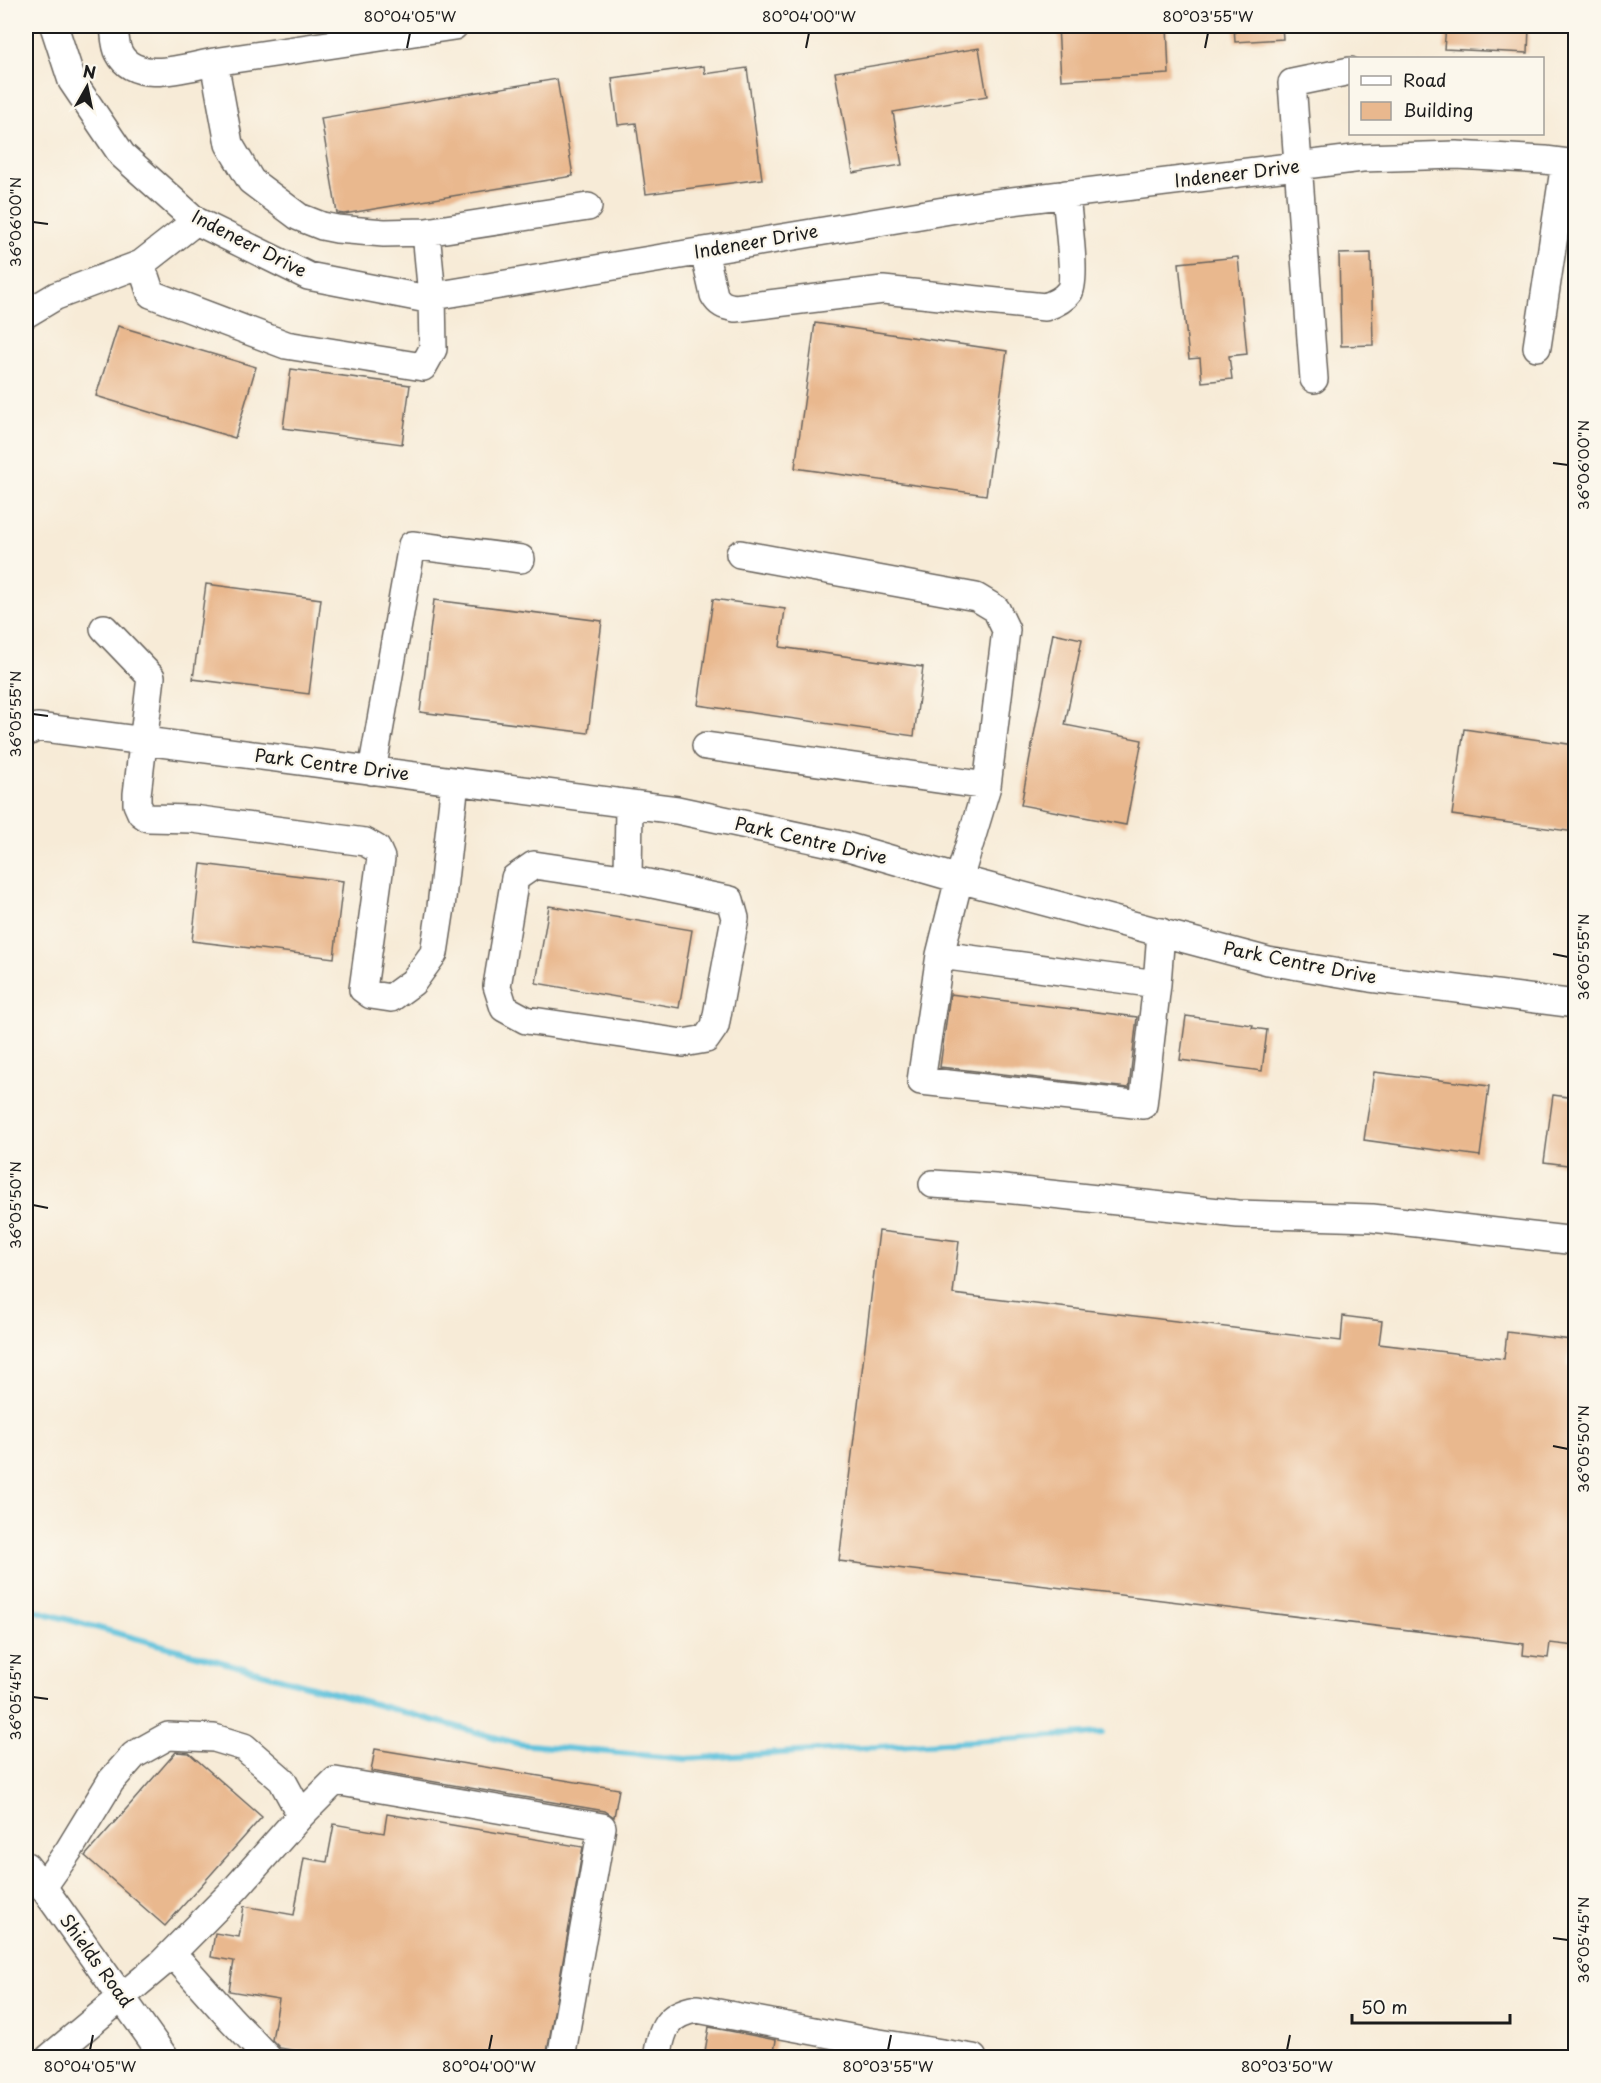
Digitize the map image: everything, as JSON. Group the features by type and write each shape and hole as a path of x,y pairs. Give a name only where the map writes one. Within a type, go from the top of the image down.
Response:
{"street":[{"name":"Indeneer Drive","path":"54,26 72,81 122,155 196,221 308,276 422,298 980,205 1362,158 1432,145 1456,155 1570,163"},
{"path":"114,26 118,53 130,66 156,73 214,62 454,26"},
{"path":"214,62 229,144 251,181 299,217 322,226 384,233 426,232 588,207"},
{"path":"1314,379 1292,83 1349,71"},
{"path":"1537,347 1564,248 1570,163"},
{"path":"704,251 717,301 724,306 735,308 883,290 1045,307 1058,302 1070,291 1072,278 1066,194"},
{"path":"26,314 57,296 141,264 196,221"},
{"path":"141,264 151,294 286,345 423,367 433,349 432,296 426,232"},
{"path":"372,771 412,545 521,559"},
{"path":"740,554 976,597 996,609 1006,630 987,786 959,879 940,955 921,1081 1143,1104 1161,932"},
{"path":"105,628 151,676 137,804 141,813 148,818 193,819 365,842 376,849 381,858 363,989 371,995 391,998 413,982 434,953 455,782"},
{"name":"Park Centre Drive","path":"31,730 144,741 677,810 845,846 959,879 1268,961 1370,978 1575,1004"},
{"path":"706,746 987,786"},
{"path":"628,879 629,804"},
{"path":"534,865 628,879 730,900 735,918 715,1026 706,1039 683,1043 526,1020 504,1008 496,986 515,878 534,865"},
{"path":"940,955 1156,984"},
{"path":"933,1184 995,1188 1238,1214 1372,1218 1575,1240"},
{"path":"43,1887 69,1850 111,1781 134,1755 168,1736 214,1738 244,1747 282,1780 300,1815"},
{"path":"49,2058 172,1953 237,1887 300,1815 335,1781 602,1827 561,2058"},
{"name":"Shields Road","path":"26,1866 165,2058"},
{"path":"172,1953 268,2058"},
{"path":"657,2058 667,2023 681,2011 697,2009 866,2049 973,2058"}],"building":[{"path":"1058,26 1167,26 1169,74 1061,80"},
{"path":"1234,26 1282,26 1283,39 1235,42"},
{"path":"1446,26 1529,26 1528,53 1444,49"},
{"path":"979,48 987,96 893,112 902,165 853,173 835,72"},
{"path":"704,66 705,74 747,68 762,179 646,194 636,123 618,125 612,78"},
{"path":"557,79 573,176 344,214 337,213 321,118"},
{"path":"1371,253 1373,345 1341,346 1339,254"},
{"path":"1238,257 1247,354 1229,356 1232,379 1202,382 1200,358 1189,359 1179,263"},
{"path":"815,323 1007,351 986,495 795,468"},
{"path":"118,326 256,367 235,438 96,396"},
{"path":"291,369 410,385 402,444 283,428"},
{"path":"206,584 321,599 309,694 193,679"},
{"path":"713,599 785,609 780,647 923,667 914,736 698,705"},
{"path":"434,600 602,621 588,733 420,712"},
{"path":"1053,633 1082,639 1065,725 1142,740 1126,825 1021,805"},
{"path":"1464,729 1575,745 1575,832 1452,815"},
{"path":"201,864 343,881 334,958 192,941"},
{"path":"549,906 692,930 679,1008 536,983"},
{"path":"950,994 1137,1017 1129,1088 940,1067"},
{"path":"1186,1016 1253,1025 1252,1028 1267,1030 1262,1071 1180,1060"},
{"path":"1374,1072 1489,1086 1480,1156 1364,1140"},
{"path":"1553,1095 1575,1098 1575,1166 1544,1162"},
{"path":"879,1231 959,1241 953,1294 1341,1341 1343,1316 1382,1321 1379,1344 1504,1359 1507,1332 1571,1340 1568,1366 1575,1367 1575,1646 1550,1643 1548,1658 1523,1655 1524,1644 839,1561"},
{"path":"375,1749 619,1789 614,1817 605,1811 371,1771"},
{"path":"176,1752 189,1753 262,1817 165,1926 85,1856"},
{"path":"387,1814 583,1847 546,2058 335,2058 280,2048 272,2040 279,1999 229,1991 234,1961 211,1957 215,1933 239,1937 244,1906 294,1915 304,1858 327,1862 334,1824 384,1833"},
{"path":"709,2027 776,2040 773,2058 704,2058"}],"waterway":[{"path":"26,1608 519,1744 686,1759 1102,1733"}]}
